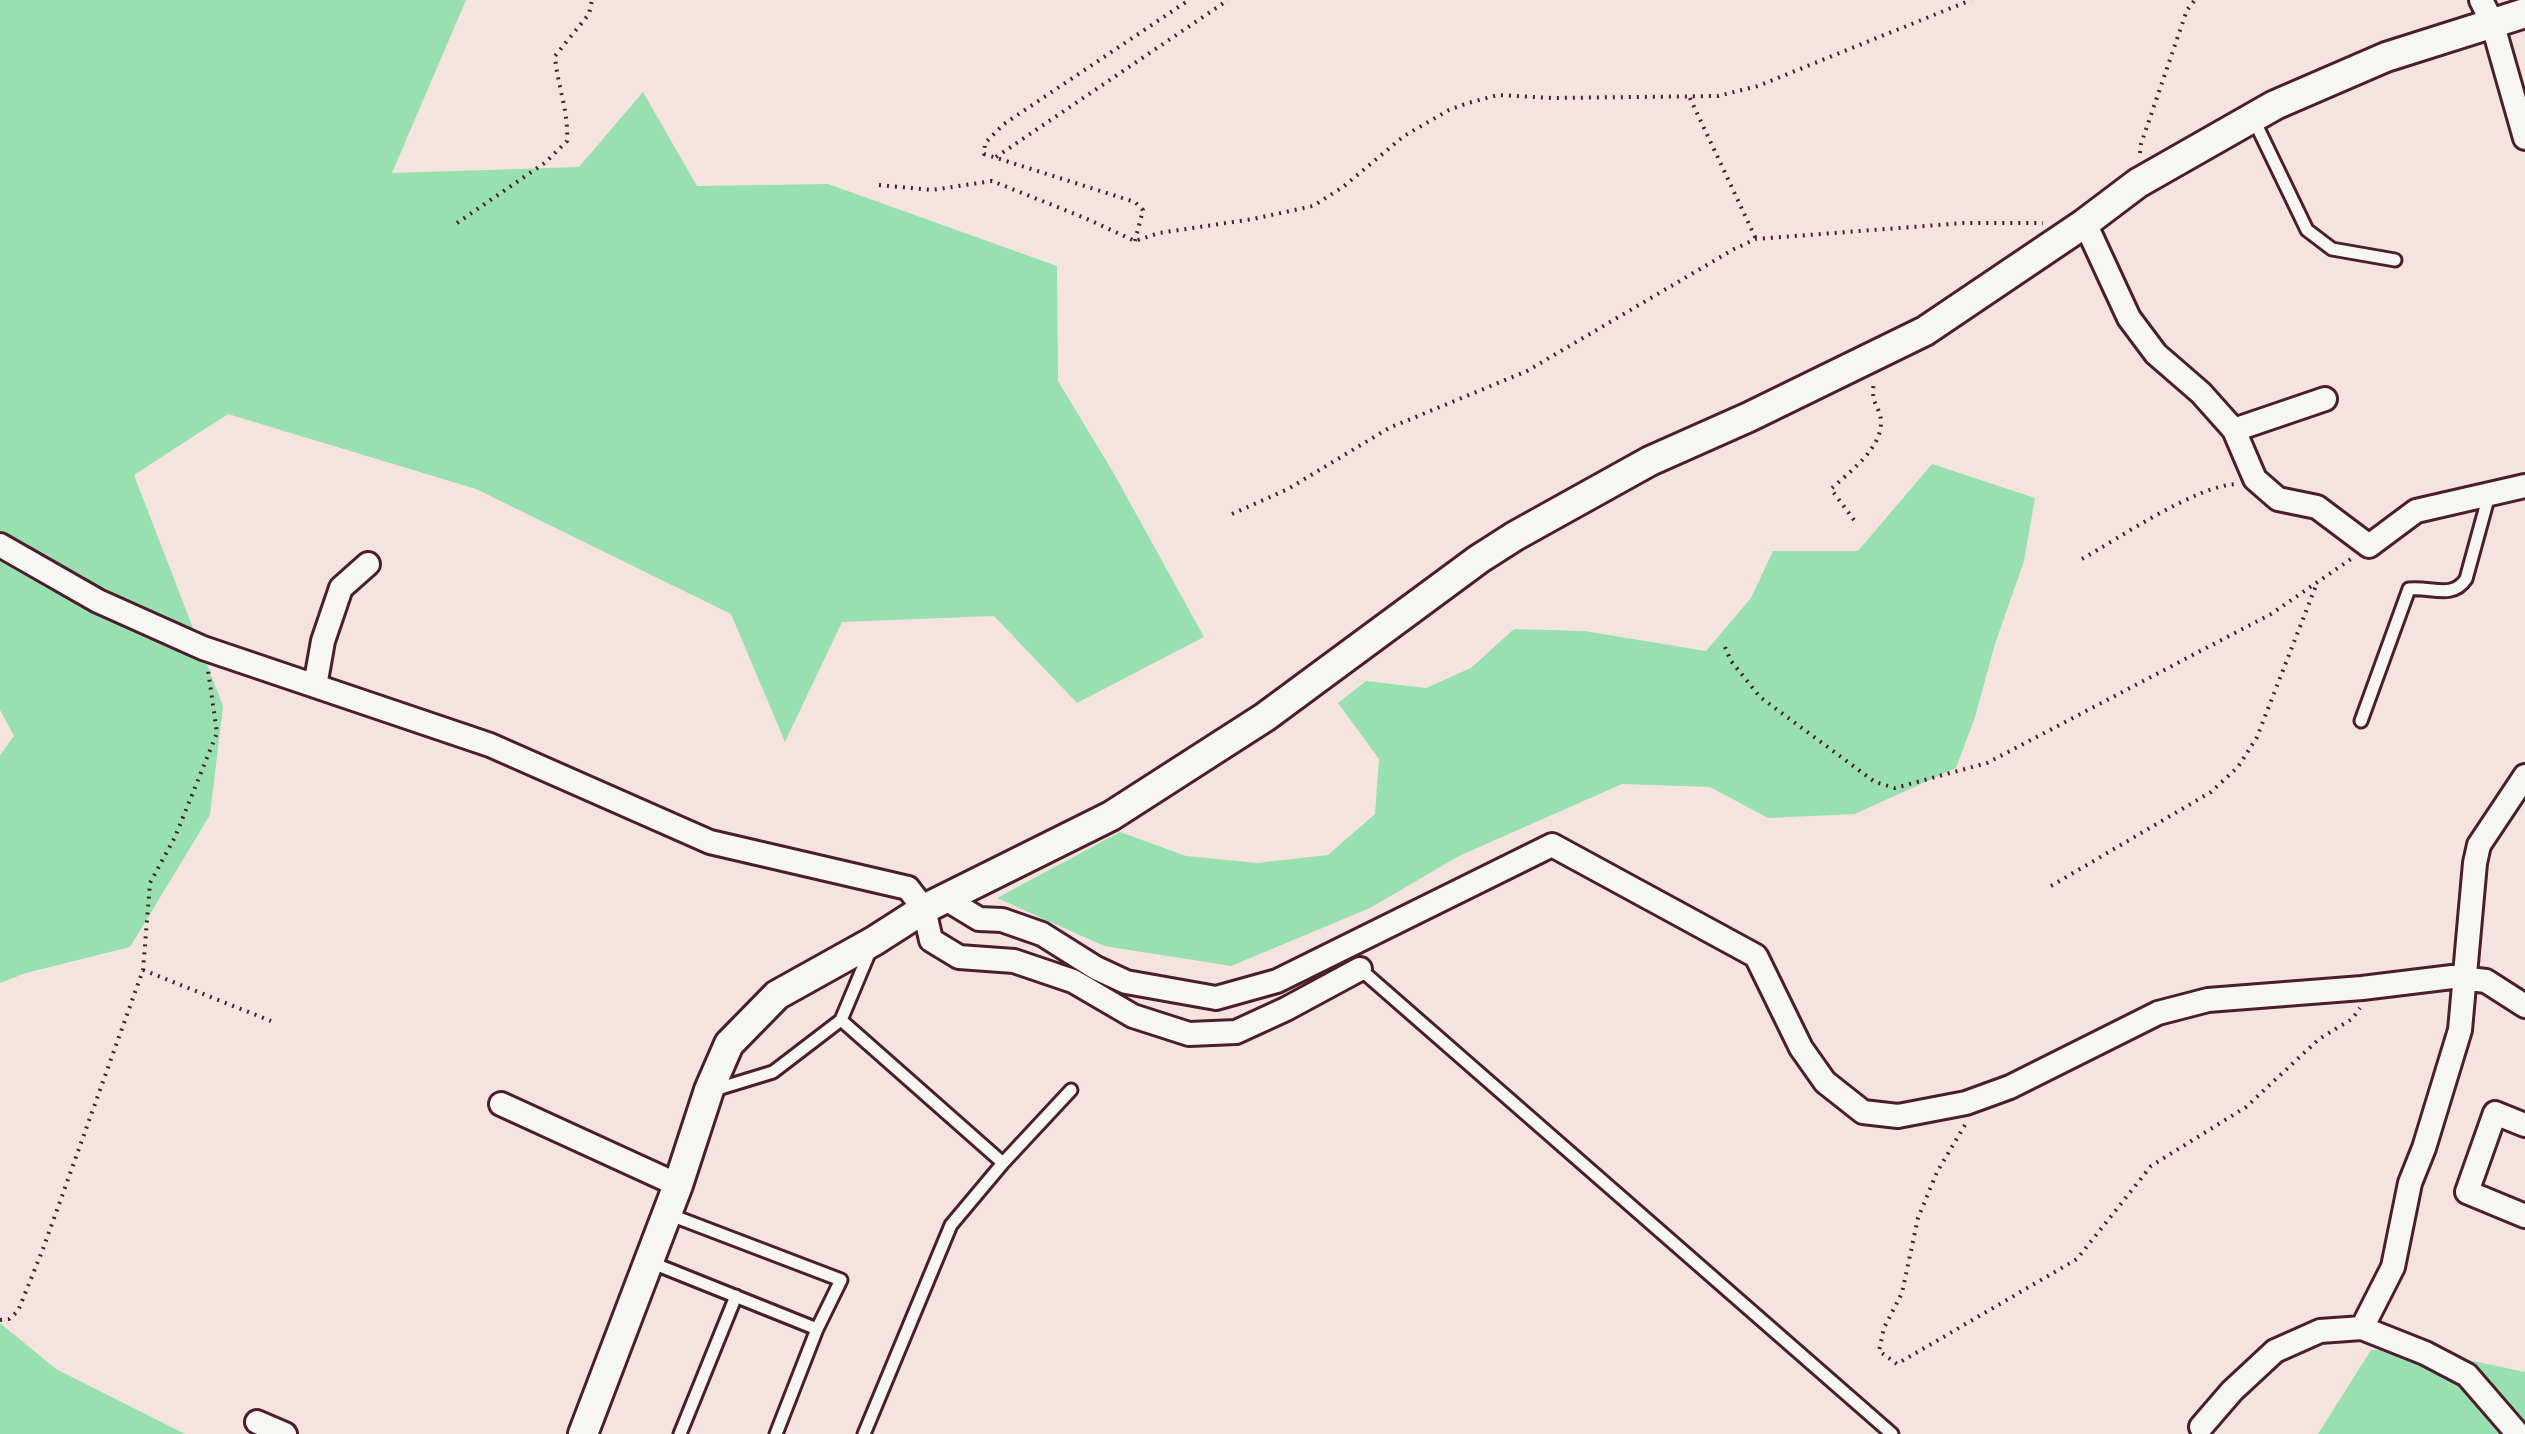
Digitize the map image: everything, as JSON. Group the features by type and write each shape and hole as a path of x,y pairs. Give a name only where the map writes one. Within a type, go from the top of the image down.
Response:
{"street":[{"path":"2487,11 2525,138"},
{"path":"583,1434 668,1213 709,1090 729,1044 777,995 935,904 1111,816 1265,717 1479,559 1515,536 1650,461 1749,417 1925,331 2085,223 2138,183 2253,117 2487,11 2525,13"},
{"path":"2085,223 2129,318 2156,354 2201,393 2234,430 2255,479 2278,499 2317,507 2369,546 2416,511 2525,486"},
{"path":"2234,430 2325,399"},
{"path":"0,545 98,601 203,648 490,745 710,842 908,888 935,904 979,919 1002,920 1042,934 1096,968 1126,982 1216,998 1277,981 1552,845 1756,956 1801,1048 1825,1082 1863,1112 1898,1116 1966,1103 2010,1087 2158,1013 2208,1000 2452,977 2486,981 2525,1006"},
{"path":"315,686 323,641 341,588 368,564"},
{"path":"2362,1328 2393,1267 2410,1183 2424,1148 2460,1030 2479,845 2525,776"},
{"path":"935,904 931,940 959,957 1014,961 1073,981 1133,1016 1189,1034 1236,1032 1360,969"},
{"path":"501,1104 678,1185"},
{"path":"2525,1125 2495,1113 2467,1192 2525,1216"},
{"path":"2201,1427 2232,1391 2275,1351 2320,1331 2362,1328 2425,1353 2467,1375 2518,1434"},
{"path":"257,1422 285,1434"}],"lane":[{"path":"2253,117 2307,230 2332,249 2395,260"},
{"path":"2361,721 2409,589 2450,592 2460,589 2466,579 2489,494"},
{"path":"709,1090 727,1088 773,1072 841,1020 874,941"},
{"path":"1360,969 1892,1434"},
{"path":"841,1020 1003,1163"},
{"path":"864,1434 951,1225 1071,1090"},
{"path":"668,1213 841,1280 817,1329 776,1434"},
{"path":"649,1262 817,1329"},
{"path":"680,1434 736,1296"}],"path":[{"path":"457,223 546,162 567,141 568,118 556,76 555,56 589,14 592,0"},
{"path":"1135,241 1143,210 1135,202 984,154 985,143 1004,124 1189,0"},
{"path":"996,157 1228,0"},
{"path":"879,185 932,190 992,181 1135,241 1159,233 1253,219 1313,206 1343,187 1404,136 1449,110 1483,99 1498,95 1718,96 1758,86 1971,0"},
{"path":"2138,183 2141,144 2187,10 2195,0"},
{"path":"1690,98 1756,239"},
{"path":"1232,514 1288,489 1389,428 1527,371 1756,239 1964,223 2085,223"},
{"path":"1854,520 1831,489 1876,443 1881,421 1871,396 1878,353"},
{"path":"2082,559 2187,499 2232,484 2262,485"},
{"path":"1725,647 1731,661 1760,697 1875,782 1895,788 1987,763 2271,614 2369,546"},
{"path":"2051,886 2211,792 2238,767 2257,737 2318,581"},
{"path":"0,1320 9,1319 18,1311 38,1261 143,970 150,883 175,837 217,733 203,648"},
{"path":"143,970 271,1021"},
{"path":"1982,1097 1937,1172 1918,1218 1902,1293 1884,1328 1879,1351 1897,1364 2077,1259 2151,1166 2246,1107 2319,1039 2352,1019 2375,986"}],"green space":[{"path":"0,0 466,0 392,173 579,167 643,92 697,186 828,184 1057,266 1058,381 1113,472 1204,637 1077,703 994,616 842,622 785,742 731,614 476,489 228,414 134,475 223,706 210,815 130,947 26,973 0,983 0,755 14,736 0,710"},
{"path":"1932,464 2035,498 2024,561 1956,768 1855,814 1768,818 1710,787 1622,784 1459,856 1370,908 1231,966 1104,946 997,898 1120,832 1186,856 1257,863 1328,855 1375,814 1379,759 1338,703 1366,681 1426,688 1471,668 1514,629 1584,631 1706,651 1751,598 1773,551 1858,551"},
{"path":"0,1323 56,1369 185,1434 0,1434"},
{"path":"2371,1350 2421,1350 2525,1372 2525,1434 2318,1434"}]}
